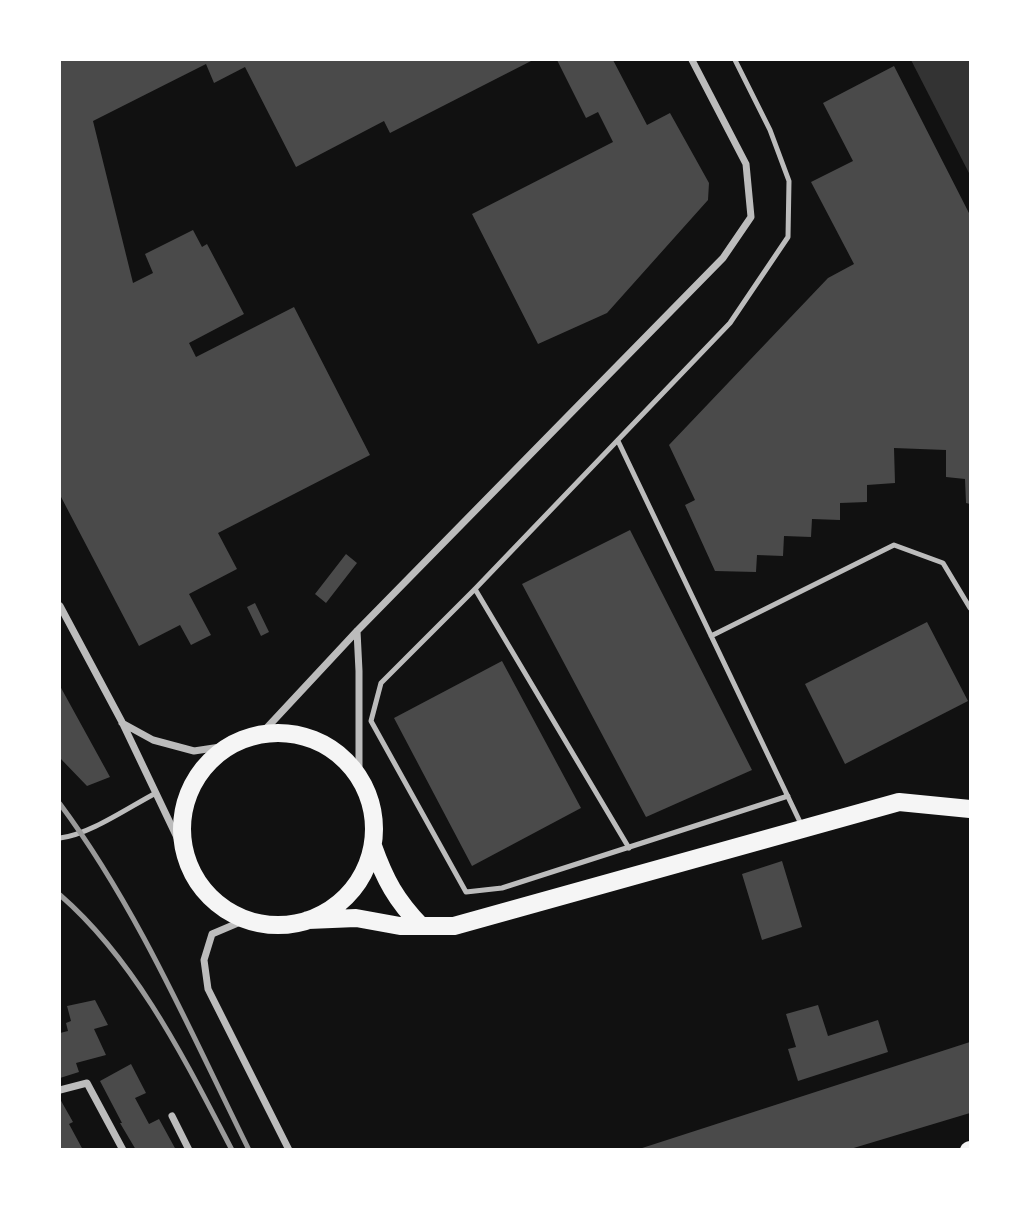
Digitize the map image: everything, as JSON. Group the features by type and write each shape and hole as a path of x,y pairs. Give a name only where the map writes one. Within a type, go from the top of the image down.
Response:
{"highway":[{"path":"262,733 294,733 320,741 351,763 368,790 376,825 370,861 355,889 328,912 295,924 270,926 244,920 225,910 205,893 183,850 182,813 188,791 200,770 227,746 262,733"},
{"path":"309,920 356,918 400,926 454,926 899,802 971,809"},
{"path":"373,845 384,876 395,895 421,926"}],"street":[{"path":"262,733 357,631 723,258 751,218 746,164 692,60"},
{"path":"60,606 122,722 183,850"},
{"path":"357,631 359,775"},
{"path":"122,722 153,740 194,751 227,746"},
{"path":"244,920 212,934 204,960 208,989 289,1150"},
{"path":"60,1090 87,1083 123,1150"},
{"path":"172,1116 189,1150"}],"lane":[{"path":"735,60 770,130 789,181 788,237 730,323 381,683 372,721 466,892 502,888 788,796"},
{"path":"618,441 803,827"},
{"path":"711,636 894,545 943,563 971,608"},
{"path":"475,589 629,848"},
{"path":"60,838 69,837 93,826 156,793"}],"shaded area":[{"path":"911,60 970,60 970,175"}],"building":[{"path":"60,60 533,60 390,133 384,121 296,167 245,67 214,83 206,64 93,121 133,283 153,273 145,254 193,230 202,247 207,244 244,314 189,343 196,357 294,307 370,455 218,533 237,569 189,594 211,635 191,645 180,625 139,646 60,495"},
{"path":"557,60 613,60 647,125 670,113 709,183 708,200 607,313 538,344 472,214 613,142 598,112 586,118"},
{"path":"894,66 970,215 970,504 966,503 965,479 946,477 946,450 894,448 895,483 867,485 867,502 840,503 840,520 812,519 811,537 784,536 783,556 757,555 756,572 715,571 685,505 695,500 669,445 828,278 854,264 811,182 853,161 823,103"},
{"path":"630,530 752,770 646,817 522,584"},
{"path":"346,554 357,563 326,603 315,594"},
{"path":"255,603 269,632 261,636 247,607"},
{"path":"927,622 968,701 845,764 805,684"},
{"path":"502,661 581,808 472,866 394,718"},
{"path":"60,686 110,777 87,786 60,758"},
{"path":"782,861 802,927 762,940 742,874"},
{"path":"95,1000 108,1025 94,1029 106,1055 76,1063 79,1072 60,1078 60,1033 68,1031 66,1023 71,1021 67,1006"},
{"path":"818,1005 828,1036 878,1020 888,1052 798,1081 788,1049 796,1047 786,1014"},
{"path":"970,1042 970,1113 847,1150 636,1150"},
{"path":"131,1064 146,1093 135,1098 149,1124 159,1119 176,1150 136,1150 120,1123 100,1081"},
{"path":"60,1099 73,1122 69,1124 83,1150 60,1150"}],"railway":[{"path":"60,804 88,844 139,929 249,1150"},
{"path":"60,895 113,950 136,981 177,1047 232,1150"}]}
